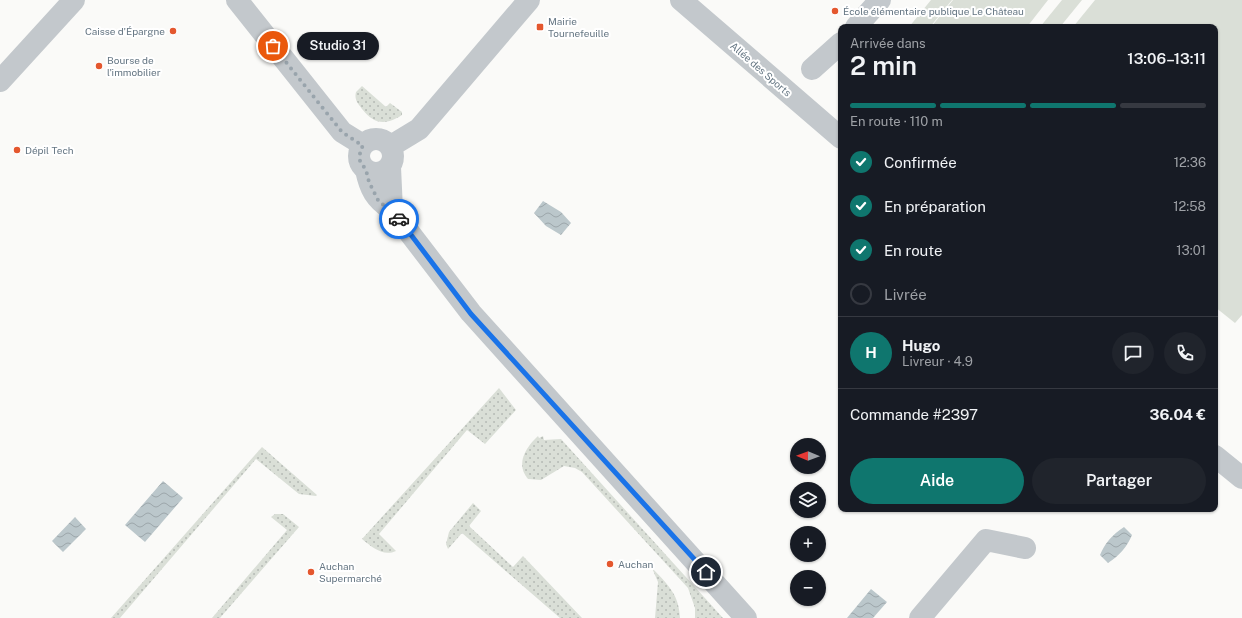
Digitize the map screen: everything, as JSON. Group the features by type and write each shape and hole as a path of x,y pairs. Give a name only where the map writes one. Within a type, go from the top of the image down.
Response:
{"street":[{"path":"0,81 74,0"},
{"path":"237,0 342,132 363,146"},
{"path":"392,210 390,157 379,139 370,140 363,146 359,156 362,166 366,170 376,174 386,170 390,157 419,129 529,0"},
{"name":"Allée des Sports","path":"681,0 838,135"},
{"path":"859,24 880,0"},
{"path":"812,69 838,46"},
{"path":"366,170 369,182 379,202 392,210 471,314 746,618"},
{"path":"1218,458 1242,478"},
{"path":"920,618 986,540 1025,548"}],"shaded area":[{"path":"931,0 952,0 932,24 911,24"},
{"path":"953,0 1048,0 1029,24 933,24"},
{"path":"1062,0 1082,0 1062,24 1042,24"},
{"path":"1095,0 1242,0 1242,315 1235,323 1218,309 1218,24 1075,24"},
{"path":"362,86 386,107 390,103 402,112 402,115 396,119 385,122 380,122 371,118 362,109 356,99 356,92"},
{"path":"499,388 516,410 485,444 467,430 379,534 396,551 391,553 382,552 362,539"},
{"path":"538,436 539,438 543,436 544,440 561,439 723,618 695,618 695,608 688,588 582,472 575,468 564,466 541,480 528,479 522,468 522,462 526,450"},
{"path":"262,447 317,495 299,494 256,459 120,618 111,618"},
{"path":"473,503 481,511 469,526 513,567 523,556 582,618 560,618 462,533 448,549 446,544 449,532"},
{"path":"275,514 283,514 299,527 220,618 212,618 287,530 271,517"},
{"path":"652,568 672,590 677,602 680,618 655,618 658,582"}],"water":[{"path":"543,201 561,212 571,223 561,235 546,226 534,213"},
{"path":"163,481 183,498 145,542 125,525"},
{"path":"75,517 86,529 63,552 52,541"},
{"path":"1124,527 1132,535 1123,550 1108,563 1100,555 1109,540"},
{"path":"871,589 887,602 873,618 847,618"}],"way so far":[{"path":"273,46 342,132 363,146 360,150 359,156 362,166 366,170 369,182 379,202 392,210 399,219"}],"place":[{"name":"École élémentaire publique Le Château","path":"835,11"},
{"name":"Mairie Tournefeuille","path":"540,27"},
{"name":"Caisse d'Épargne","path":"173,31"},
{"name":"Studio 31","path":"273,46"},
{"name":"Bourse de l'immobilier","path":"99,66"},
{"name":"Dépil Tech","path":"17,150"},
{"name":"Auchan","path":"610,564"},
{"name":"Auchan Supermarché","path":"311,572"}],"route":[{"path":"399,219 471,314 553,402 706,572"}]}
